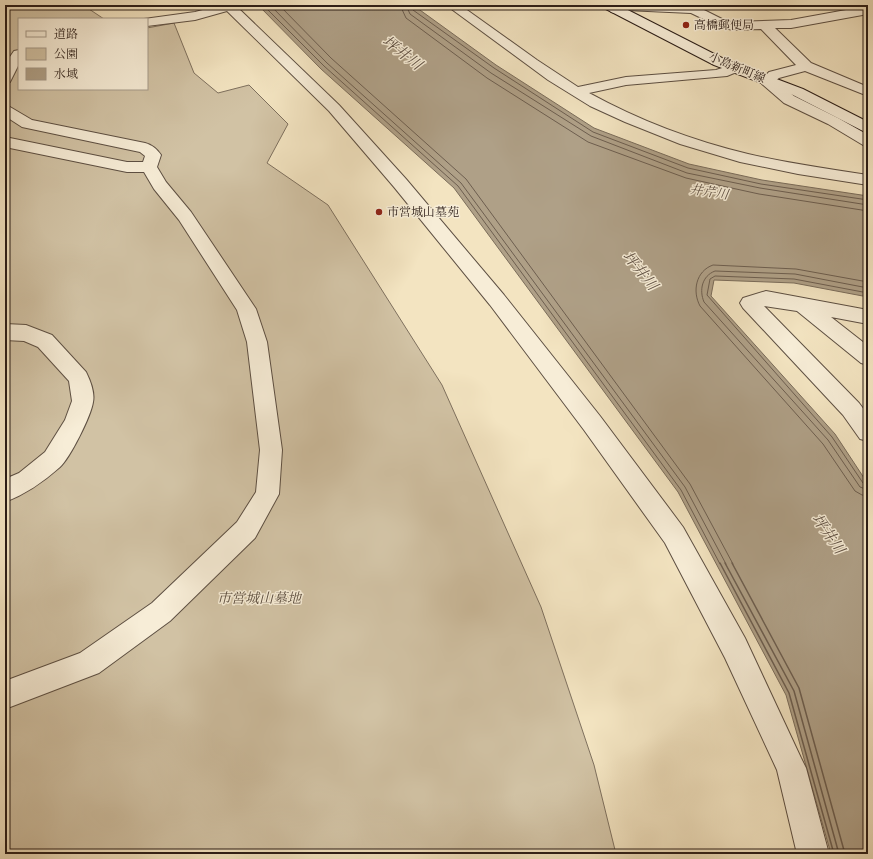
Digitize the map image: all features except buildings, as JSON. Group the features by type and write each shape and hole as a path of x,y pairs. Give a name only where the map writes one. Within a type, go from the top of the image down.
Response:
{"street":[{"path":"452,5 578,93 616,113 665,133 728,154 785,167 868,180"},
{"path":"148,22 195,16 228,6 334,108 400,183 525,337 592,423 674,535 735,648 792,768 813,854"},
{"path":"611,7 626,6 694,9 720,23 733,26 791,24 868,10"},
{"name":"小島新町線","path":"611,7 734,68 798,92 868,128"},
{"path":"765,26 794,56 806,66 868,92"},
{"path":"5,79 14,60 18,55"},
{"path":"806,66 774,75 768,81 774,89 793,101 835,122 868,142"},
{"path":"578,93 585,89 626,81 716,74 727,72 734,68"},
{"path":"5,110 27,124 145,148 153,154 149,167 160,185 185,216 246,309 257,342 271,450 267,494 246,530 161,612 89,664 5,695"},
{"path":"5,142 127,167 149,167"},
{"path":"868,317 766,298 750,303 851,409 868,432"},
{"path":"801,305 868,357"},
{"path":"5,332 26,333 45,341 79,378 83,401 75,424 53,459 27,480 5,491"}],"green space":[{"name":"市営城山墓地","path":"5,5 83,5 102,18 18,18 18,90 148,90 148,28 174,23 194,73 218,93 249,85 288,124 267,163 328,205 442,385 541,607 594,765 616,854 5,854"}],"water":[{"path":"258,5 413,5 496,65 594,128 689,164 762,180 868,196 868,297 794,283 714,280 711,296 835,434 868,484 868,854 831,854 786,695 678,492 454,188 321,69"}],"place":[{"name":"高橋郵便局","path":"686,25"},
{"name":"市営城山墓苑","path":"379,212"}],"water label":[{"name":"坪井川","path":"402,53"},
{"name":"井芹川","path":"709,192"},
{"name":"坪井川","path":"640,271"},
{"name":"坪井川","path":"828,534"}]}
